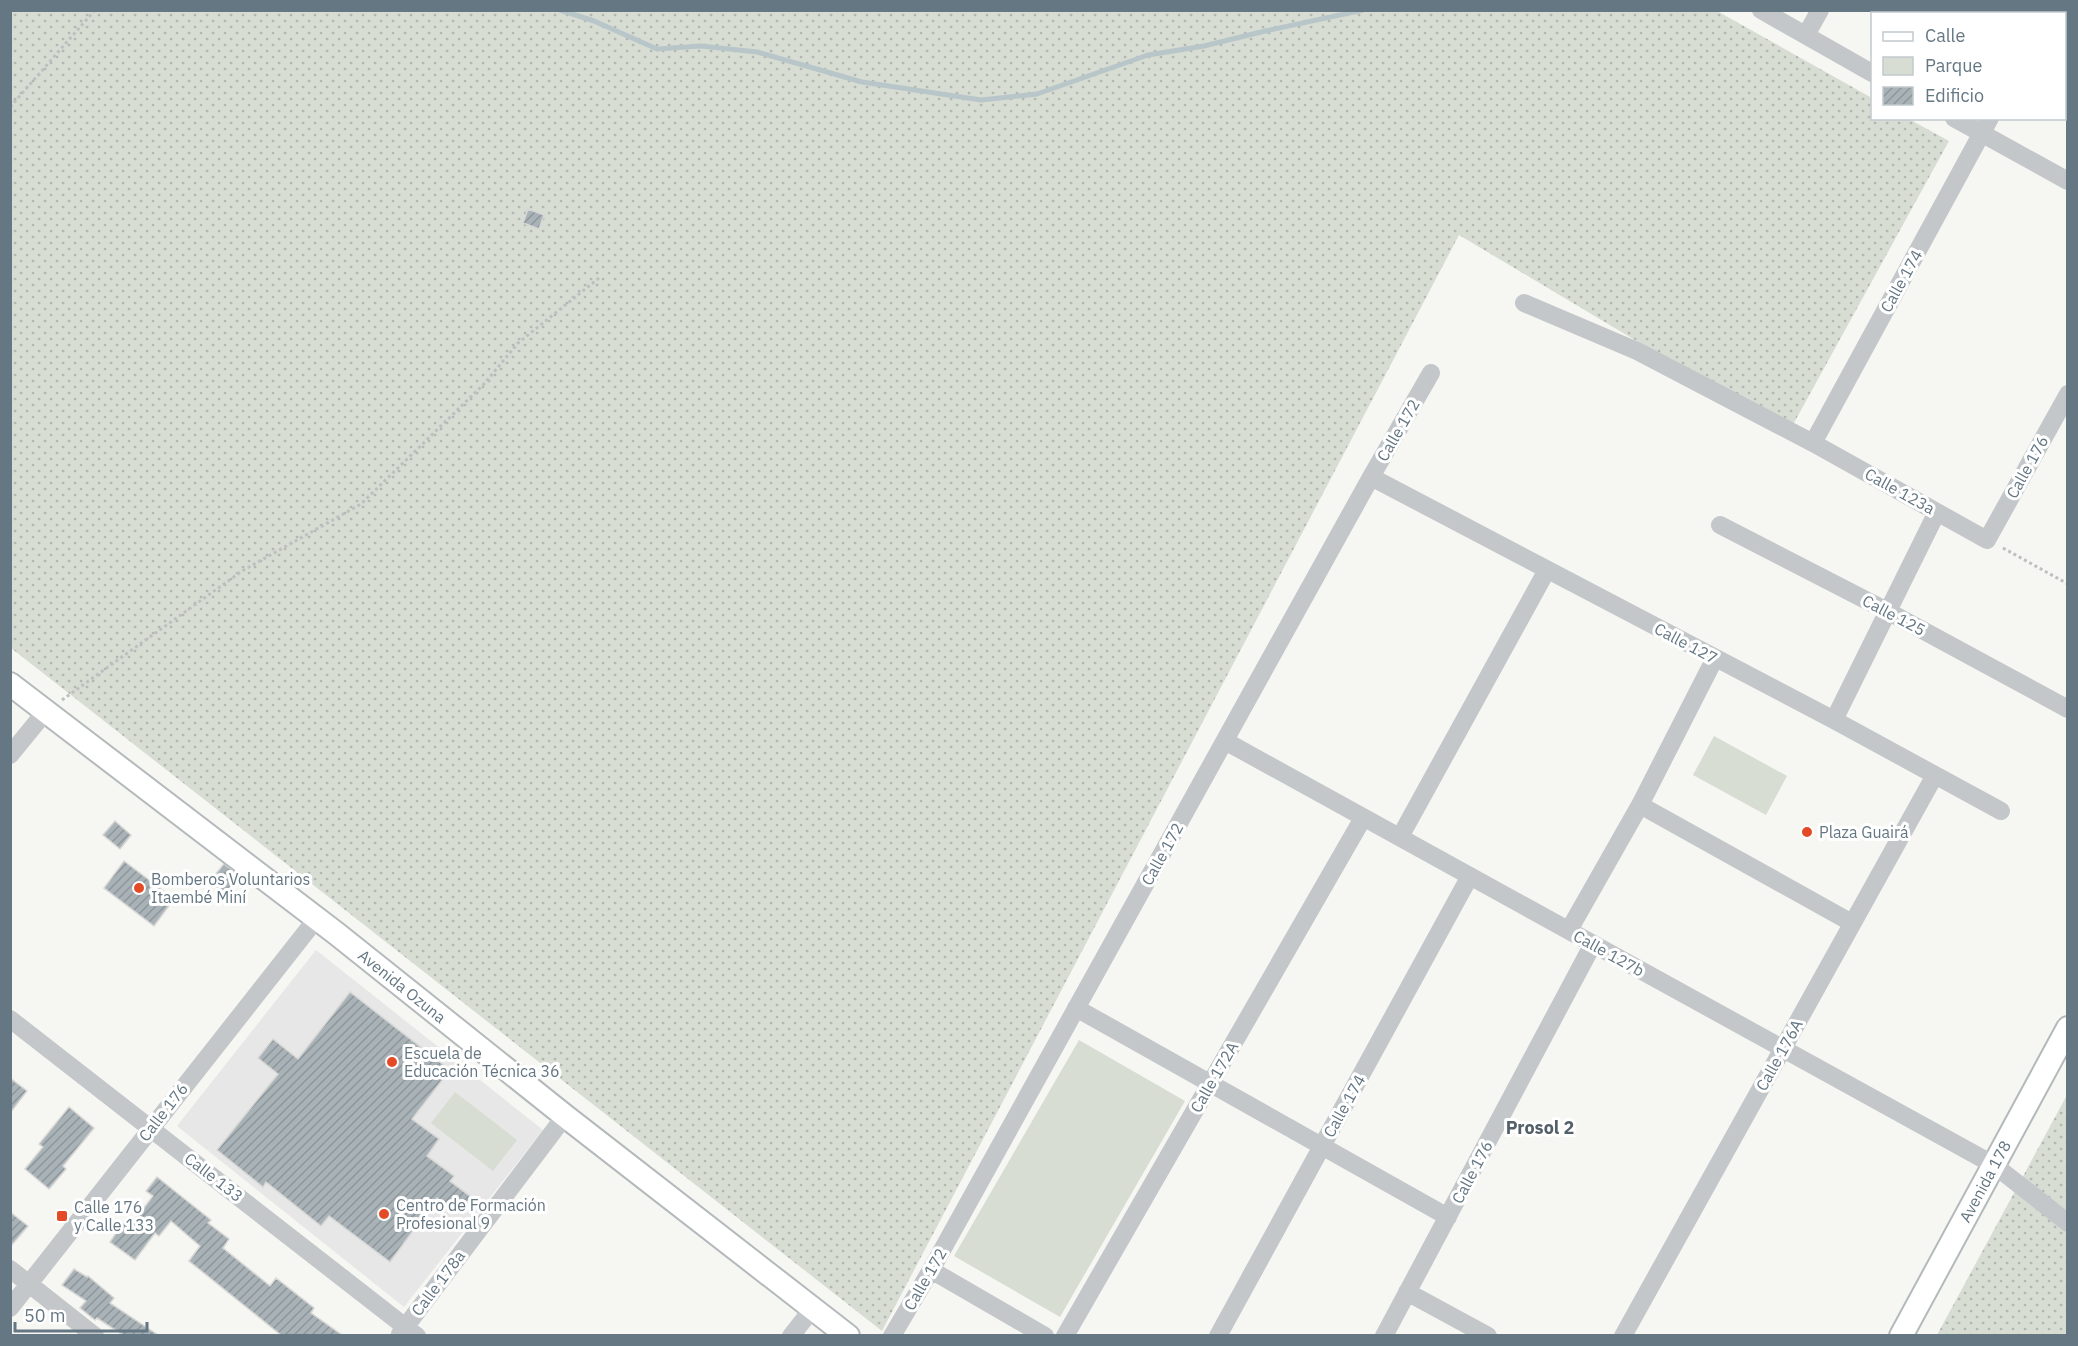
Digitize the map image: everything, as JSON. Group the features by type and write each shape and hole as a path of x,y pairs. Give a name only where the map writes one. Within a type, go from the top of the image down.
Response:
{"main road":[{"name":"Avenida Ozuna","path":"10,684 317,918 565,1116 848,1335"},
{"name":"Avenida 178","path":"1901,1335 2067,1028"}],"street":[{"path":"1761,10 1871,72"},
{"path":"1806,35 1820,10"},
{"path":"1962,120 1985,126 2067,181"},
{"name":"Calle 174","path":"1813,443 1985,126"},
{"name":"Calle 123a","path":"1524,303 1637,351 1813,443 1987,540"},
{"name":"Calle 172","path":"892,1335 931,1270 1431,373"},
{"name":"Calle 176","path":"1987,540 2067,394"},
{"name":"Calle 127","path":"1371,477 1834,720 2001,811"},
{"path":"1834,720 1937,512"},
{"name":"Calle 125","path":"1720,525 1889,612 2067,709"},
{"path":"1400,837 1547,570"},
{"path":"1569,930 1640,805 1715,658"},
{"path":"10,756 46,711"},
{"name":"Calle 127b","path":"1225,741 1994,1165 2067,1223"},
{"name":"Calle 176A","path":"1623,1335 1935,775"},
{"path":"1640,805 1852,923"},
{"name":"Calle 172A","path":"1065,1335 1364,818"},
{"name":"Calle 174","path":"1218,1335 1470,876"},
{"name":"Calle 176","path":"10,1308 317,918"},
{"name":"Calle 176","path":"1384,1335 1593,944"},
{"path":"1076,1008 1448,1217"},
{"name":"Calle 133","path":"10,1019 407,1332"},
{"name":"Calle 178a","path":"407,1332 565,1116"},
{"path":"10,1269 95,1335"},
{"path":"931,1270 1045,1335"},
{"path":"1407,1292 1488,1335"},
{"path":"791,1335 813,1308"}],"path":[{"path":"10,106 95,10"},
{"path":"46,711 242,571 362,504 485,383 518,343 599,278"},
{"path":"1987,540 2067,584"}],"shaded area":[{"path":"316,950 543,1130 404,1307 177,1126"}],"green space":[{"path":"10,11 1717,11 1871,97 1871,120 1911,120 1949,141 1789,432 1459,235 882,1331 11,648"},
{"path":"1714,736 1787,776 1766,815 1693,775"},
{"path":"1079,1040 1185,1101 1060,1317 954,1256"},
{"path":"455,1092 517,1140 493,1171 431,1123"},
{"path":"2067,1095 2067,1335 1937,1335"}],"building":[{"path":"528,209 544,215 539,229 523,223"},
{"path":"115,821 131,835 120,849 103,835"},
{"path":"124,861 174,899 154,926 104,888"},
{"path":"224,864 240,877 226,894 210,881"},
{"path":"350,992 450,1070 412,1119 439,1139 427,1156 454,1176 450,1181 471,1197 459,1213 437,1198 390,1262 329,1216 321,1226 266,1182 263,1187 217,1150 278,1074 258,1058 273,1039 298,1059"},
{"path":"10,1078 27,1091 10,1113"},
{"path":"69,1107 94,1128 63,1166 66,1169 49,1189 25,1169 43,1147 39,1144"},
{"path":"157,1177 211,1220 208,1223 229,1239 223,1248 270,1286 276,1278 314,1308 311,1313 342,1335 281,1335 189,1261 200,1246 171,1221 159,1236 155,1233 135,1260 110,1242 125,1220 131,1225 153,1196 146,1191"},
{"path":"10,1212 28,1226 10,1247"},
{"path":"74,1269 88,1276 114,1298 110,1303 158,1335 123,1335 97,1318 95,1320 80,1308 86,1301 62,1285"}],"waterway":[{"path":"560,10 594,21 657,49 701,46 757,52 862,82 981,100 1037,94 1148,55 1204,46 1363,10"}],"place":[{"name":"Plaza Guairá","path":"1807,832"},
{"name":"Bomberos Voluntarios Itaembé Miní","path":"139,888"},
{"name":"Escuela de Educación Técnica 36","path":"392,1062"},
{"name":"Centro de Formación Profesional 9","path":"384,1214"},
{"name":"Calle 176 y Calle 133","path":"62,1216"}],"district":[{"name":"Prosol 2","path":"1540,1128"}]}
